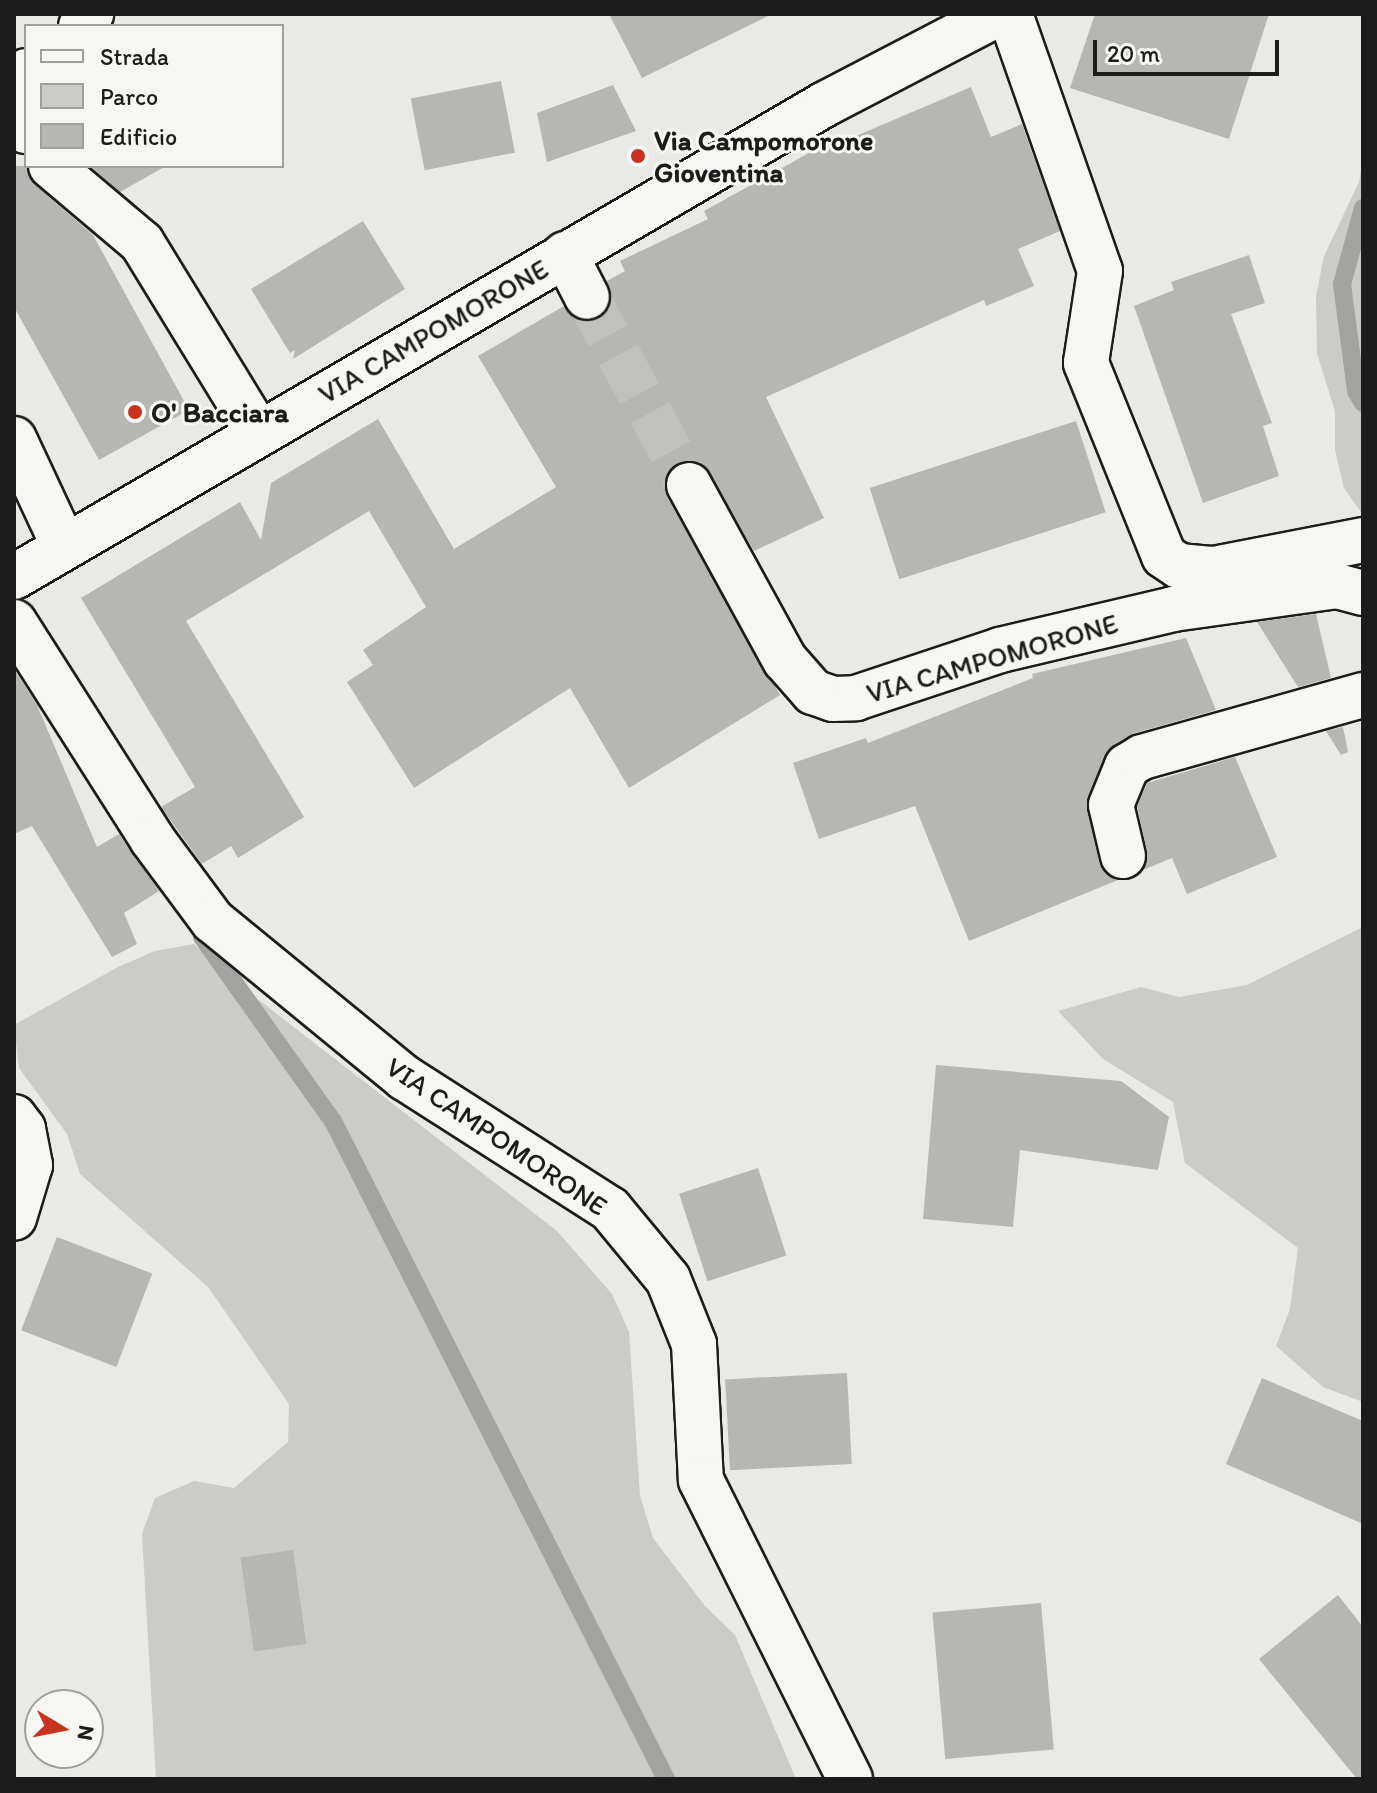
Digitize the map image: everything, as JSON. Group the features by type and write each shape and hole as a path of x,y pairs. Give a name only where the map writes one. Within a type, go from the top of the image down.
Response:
{"street":[{"name":"VIA CAMPOMORONE","path":"14,577 825,104 998,14"},
{"path":"1010,14 1100,271 1086,363 1164,556 1179,566 1214,569 1363,540"},
{"path":"53,168 142,243 258,432"},
{"name":"VIA CAMPOMORONE","path":"565,254 587,297"},
{"path":"14,439 64,546"},
{"name":"VIA CAMPOMORONE","path":"689,485 785,660 813,692 833,699 856,698 1000,650 1173,609 1337,586 1363,593"},
{"name":"VIA CAMPOMORONE","path":"14,622 152,839 213,921 405,1078 610,1209 668,1279 694,1344 701,1480 850,1779"},
{"path":"1123,856 1111,805 1127,766 1142,757 1363,695"},
{"path":"14,1117 23,1129 30,1165 14,1218"}],"green space":[{"path":"1363,160 1363,515 1344,488 1335,450 1335,411 1317,354 1316,296 1324,256 1359,182"},
{"path":"1363,927 1363,1402 1323,1387 1276,1346 1290,1309 1298,1248 1185,1163 1173,1102 1103,1059 1058,1011 1141,987 1179,997 1247,985"},
{"path":"194,944 224,973 557,1231 612,1294 629,1332 640,1496 653,1538 705,1606 735,1635 796,1779 156,1779 142,1534 155,1498 194,1481 234,1488 288,1442 289,1404 208,1287 80,1174 67,1134 19,1068 14,1025 118,967 155,951"}],"building":[{"path":"609,14 772,14 642,78"},
{"path":"1095,14 1269,14 1229,139 1070,88"},
{"path":"501,81 515,153 425,170 411,99"},
{"path":"613,85 636,131 547,162 537,113"},
{"path":"971,87 991,137 1022,124 1060,231 1018,249 1034,286 986,306 984,300 766,397 824,518 754,551 703,464 678,463 667,473 667,497 780,695 629,788 570,688 414,788 347,682 373,665 363,650 426,607 369,511 186,621 304,817 238,858 231,846 202,864 161,807 195,787 81,598 240,502 261,540 271,483 378,419 454,549 556,487 478,356 564,306 574,318 599,319 612,299 607,281 625,271 620,261 708,219 704,211 834,139 837,144"},
{"path":"14,166 24,166 35,185 93,235 189,410 99,460 14,307"},
{"path":"92,168 162,168 120,192"},
{"path":"363,221 405,289 293,359 295,350 290,353 251,289"},
{"path":"1249,255 1265,303 1231,314 1272,423 1263,426 1279,476 1203,503 1134,306 1174,290 1171,282"},
{"path":"1076,421 1106,512 899,579 870,488"},
{"path":"1316,614 1331,678 1298,687 1257,622"},
{"path":"1186,638 1216,710 1135,733 1114,745 1088,796 1099,862 1105,874 1118,880 969,941 915,806 819,839 793,763 866,738 868,743 1033,678 1032,674"},
{"path":"14,669 37,705 97,847 119,834 159,891 124,913 137,944 112,957 32,826 14,834"},
{"path":"1343,727 1348,752 1341,755 1326,731"},
{"path":"1235,757 1277,857 1187,894 1172,858 1143,870 1147,851 1137,807 1147,783"},
{"path":"936,1065 1121,1081 1169,1117 1158,1170 1020,1150 1013,1227 923,1219"},
{"path":"758,1168 786,1255 707,1281 679,1194"},
{"path":"57,1237 152,1274 116,1367 21,1330"},
{"path":"847,1373 852,1464 730,1470 725,1379"},
{"path":"1262,1378 1363,1421 1363,1524 1226,1464"},
{"path":"293,1550 306,1644 254,1651 241,1557"},
{"path":"1338,1595 1363,1627 1363,1779 1357,1779 1259,1659"},
{"path":"1041,1603 1054,1749 945,1759 932,1612"}],"waterway":[{"path":"1363,208 1342,284 1356,391 1363,403"},
{"path":"202,937 333,1121 666,1779"}],"tunnel":[{"path":"587,297 689,485"}],"place":[{"name":"Via Campomorone Gioventina","path":"638,156"},
{"name":"O' Bacciara","path":"135,412"}]}
